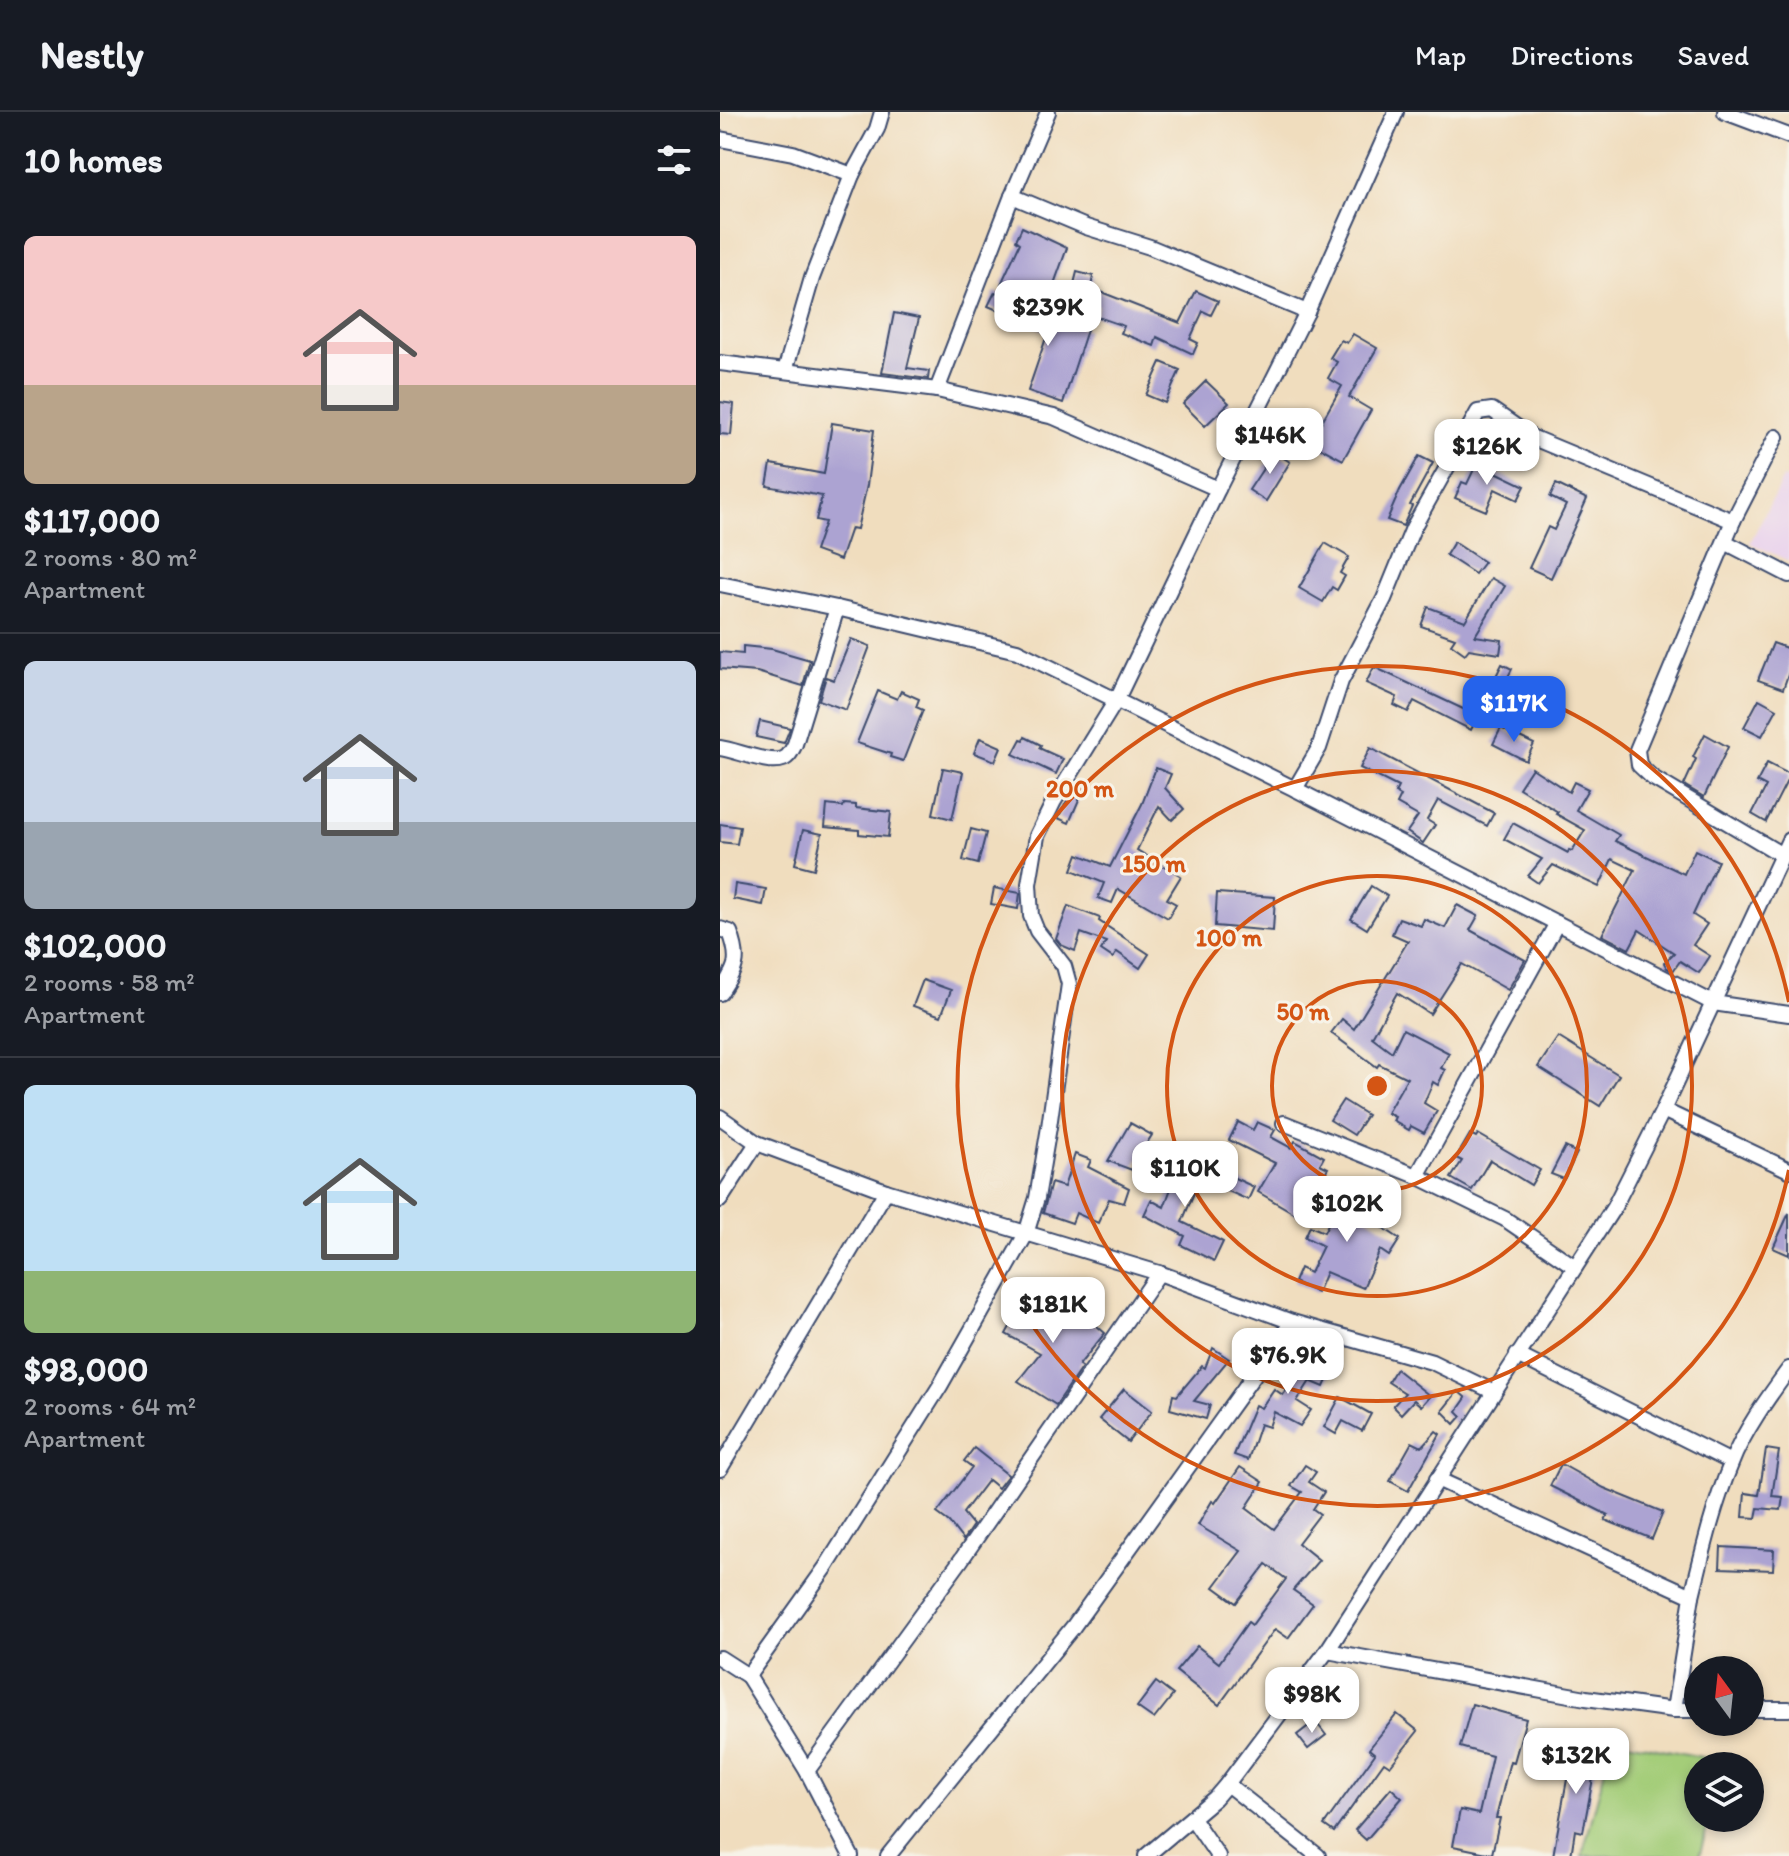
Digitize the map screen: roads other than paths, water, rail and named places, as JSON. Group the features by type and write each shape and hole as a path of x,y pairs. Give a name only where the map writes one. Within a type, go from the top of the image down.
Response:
{"street":[{"path":"785,371 812,278 852,175 877,129 882,112"},
{"path":"937,390 1048,112"},
{"path":"748,1676 826,1567 940,1386 1026,1234 1037,1198 1069,984 1064,966 1037,931 1031,916 1029,884 1037,836 1054,801 1117,699 1307,312 1396,112"},
{"path":"1725,112 1789,136"},
{"path":"720,139 793,153 852,175"},
{"path":"1012,196 1086,227 1150,247 1307,312"},
{"path":"720,363 937,390 1054,417 1218,489"},
{"path":"1295,789 1319,748 1341,681 1384,599 1413,528 1478,412 1492,410 1531,437 1733,521"},
{"path":"1776,437 1733,521 1637,750 1639,765 1653,778 1782,855"},
{"path":"1725,542 1789,575"},
{"path":"720,584 1017,651 1713,1003 1789,1014"},
{"path":"720,748 772,760 788,757 795,744 837,608"},
{"path":"1146,1856 1227,1784 1327,1651 1614,1207 1663,1110 1789,840"},
{"path":"1417,1176 1557,923"},
{"path":"720,929 730,932 737,951 735,970 720,993"},
{"path":"1663,1110 1789,1170"},
{"path":"720,1117 757,1143 886,1191 1159,1273 1292,1322 1432,1362 1494,1392"},
{"path":"1284,1123 1417,1176 1505,1219 1575,1267"},
{"path":"720,1200 757,1143"},
{"path":"720,1469 726,1449 886,1191"},
{"path":"807,1771 961,1560 1159,1273"},
{"path":"888,1856 1073,1627 1292,1322"},
{"path":"1517,1355 1731,1462"},
{"path":"1674,1710 1692,1596 1707,1534 1731,1462 1772,1391 1789,1369"},
{"path":"1437,1479 1692,1596"},
{"path":"1327,1651 1586,1698 1684,1710"},
{"path":"720,1658 748,1676 807,1771 851,1856"},
{"path":"1764,1709 1789,1709"},
{"path":"1227,1784 1318,1856"},
{"path":"1192,1818 1218,1856"}]}
